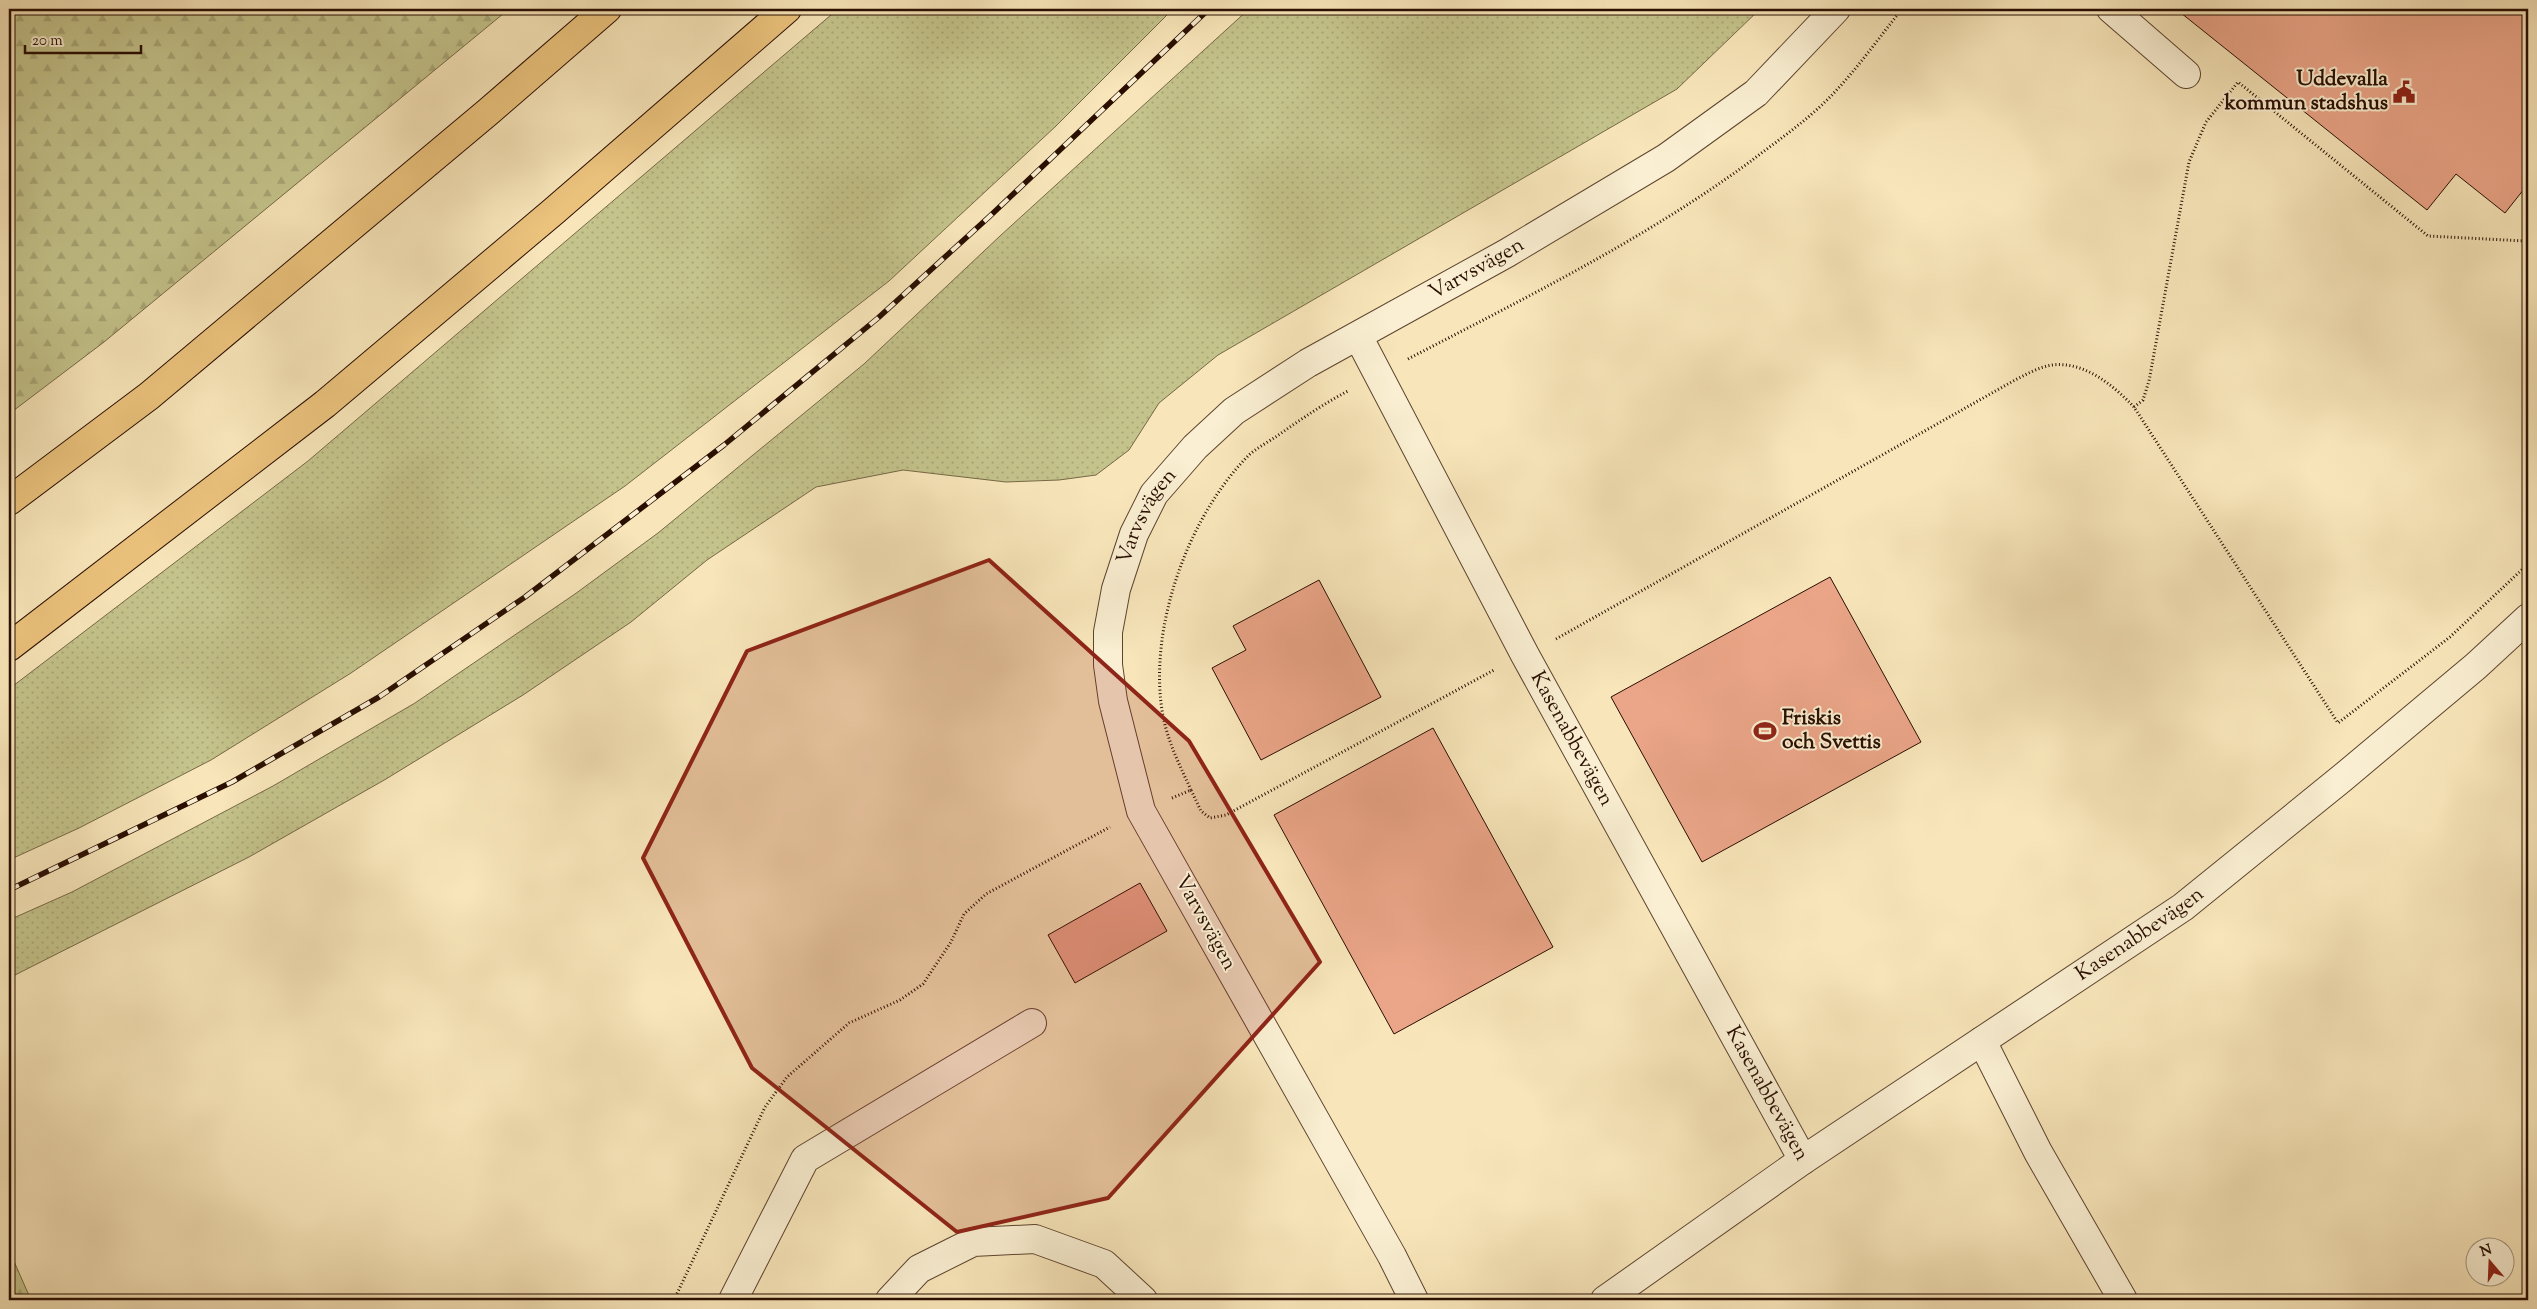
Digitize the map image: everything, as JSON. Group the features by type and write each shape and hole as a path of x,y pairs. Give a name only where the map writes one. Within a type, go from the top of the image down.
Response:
{"highway":[{"path":"9,501 149,396 488,112 606,9"},
{"path":"9,647 325,404 554,211 787,9"}],"street":[{"name":"Varvsvägen","path":"1414,1300 1382,1239 1141,811 1113,701 1108,665 1108,632 1116,589 1134,534 1154,494 1195,447 1234,411 1308,363 1507,253 1666,158 1756,93 1836,9"},
{"path":"2110,9 2186,74"},
{"name":"Kasenabbevägen","path":"1358,336 1526,655 1780,1114 1803,1160 2183,908 2341,780 2476,666 2528,618"},
{"path":"734,1300 805,1159 1032,1023"},
{"path":"1982,1041 2038,1152 2123,1300"},
{"path":"1605,1300 1803,1160"},
{"path":"890,1300 919,1269 973,1242 1035,1239 1104,1264 1143,1300"}],"path":[{"path":"1191,790 1172,747 1163,716 1159,679 1160,643 1172,594 1196,527 1221,489 1250,454 1336,397 1581,268 1663,221 1729,177 1789,132 1827,100 1902,9"},
{"path":"2134,407 2143,400 2149,381 2189,162 2206,122 2238,82 2428,236 2525,241 2528,237"}],"highlighted area":[{"path":"989,560 1189,741 1320,962 1108,1198 957,1232 752,1068 643,858 747,651"}],"green space":[{"path":"9,9 509,9 104,342 9,414"},
{"path":"838,9 1173,9 1056,126 889,281 625,486 351,673 211,760 79,828 9,860 9,689 308,461"},
{"path":"1249,9 1760,9 1677,89 1218,355 1159,403 1129,450 1096,475 1059,480 1006,482 903,470 816,487 707,560 631,622 523,695 386,779 249,857 9,978 9,920 72,892 273,786 415,703 575,594 658,533 864,364 1000,236"},
{"path":"9,1250 31,1300 9,1300"}],"building":[{"name":"Uddevalla kommun stadshus","path":"2176,9 2528,9 2528,184 2505,213 2456,174 2427,210"},
{"path":"1830,577 1921,742 1702,862 1611,697"},
{"path":"1319,580 1381,697 1261,760 1212,668 1246,650 1233,626"},
{"path":"1433,728 1553,947 1394,1034 1274,815"},
{"path":"1140,883 1167,931 1075,983 1048,935"}],"railway":[{"path":"9,890 232,782 379,697 525,597 724,445 878,318 990,216 1209,9"}],"place":[{"name":"Uddevalla kommun stadshus","path":"2404,92"},
{"name":"Friskis och Svettis","path":"1765,731"}]}
